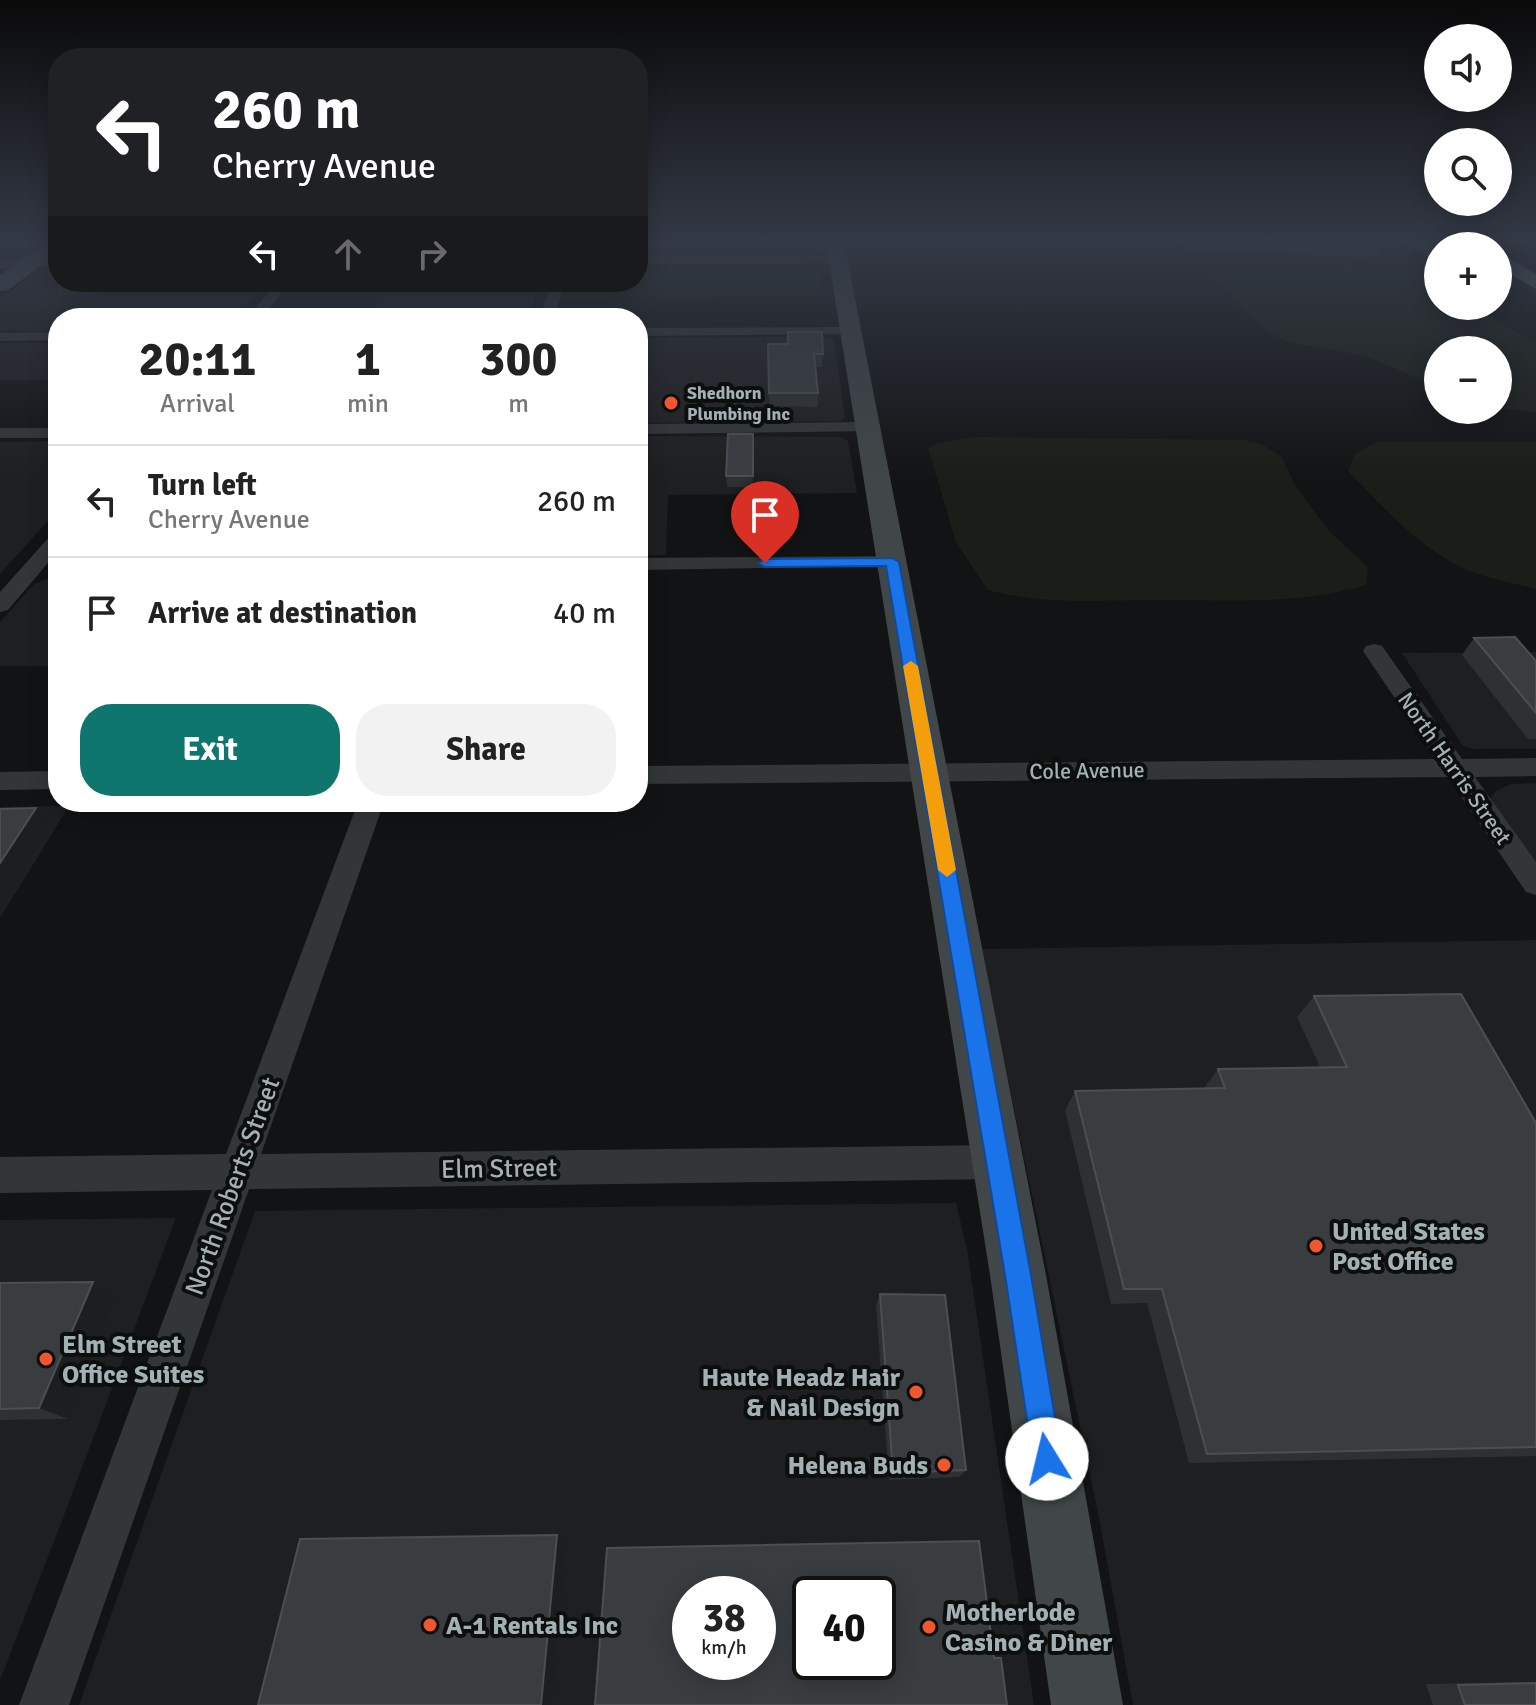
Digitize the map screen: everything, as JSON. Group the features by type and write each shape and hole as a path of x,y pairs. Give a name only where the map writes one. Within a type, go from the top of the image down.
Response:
{"street":[{"path":"849,322 998,1162 1087,1705"},
{"path":"648,332 851,331"},
{"path":"0,337 48,336"},
{"path":"648,429 868,427"},
{"path":"0,433 48,433"},
{"path":"0,605 48,551"},
{"path":"648,564 892,562"},
{"path":"32,569 48,569"},
{"name":"North Harris Street","path":"1374,651 1536,884"},
{"name":"Cole Avenue","path":"648,775 1536,767"},
{"path":"0,781 48,780"},
{"name":"North Roberts Street","path":"44,1705 367,812"},
{"name":"Elm Street","path":"0,1175 998,1162"}],"shaded area":[{"path":"0,322 48,322 48,331 0,331"},
{"path":"1256,322 1499,322 1536,343 1536,412 1512,409 1512,336 1424,336 1424,381 1366,356 1287,342"},
{"path":"823,337 834,340 845,417 841,421 648,423 648,338"},
{"path":"0,343 48,343 48,380 0,380"},
{"path":"648,436 840,437 848,441 857,493 668,495 666,555 648,555"},
{"path":"977,437 1243,440 1263,445 1282,457 1295,485 1328,530 1368,567 1366,585 1316,596 1237,601 1051,600 988,590 956,542 928,448 938,443"},
{"path":"48,441 48,521 0,574 0,442"},
{"path":"1377,442 1536,442 1536,589 1462,567 1426,545 1393,517 1348,471 1355,454"},
{"path":"48,579 48,666 0,666 0,622 34,584"},
{"path":"1536,652 1536,749 1474,749 1463,746 1402,653"},
{"path":"1536,783 1536,864 1490,799 1495,791 1511,784"},
{"path":"48,806 48,812 65,812 0,918 0,807"},
{"path":"1536,940 1536,1705 1133,1705 1099,1518 981,949"},
{"path":"956,1203 967,1249 1034,1705 79,1705 255,1211"},
{"path":"176,1218 60,1526 0,1680 0,1220"}],"building":[{"path":"788,332 822,332 823,354 814,354 818,393 769,393 768,344 788,344"},
{"path":"728,434 753,434 753,476 726,476"},
{"path":"1515,637 1536,661 1536,713 1474,638"},
{"path":"36,808 0,863 0,809"},
{"name":"United States Post Office","path":"1461,994 1536,1123 1536,1447 1207,1454 1162,1289 1124,1289 1075,1091 1225,1088 1218,1069 1347,1067 1314,996"},
{"name":"Elm Street Office Suites","path":"93,1282 39,1408 0,1409 0,1283"},
{"name":"Haute Headz Hair & Nail Design","path":"880,1294 945,1295 966,1470 893,1473"},
{"name":"A-1 Rentals Inc","path":"557,1535 541,1705 258,1705 300,1539"},
{"name":"Motherlode Casino & Diner","path":"979,1541 994,1658 1001,1658 1007,1705 595,1705 607,1548"},
{"path":"1536,1683 1536,1705 1465,1705 1458,1685"}],"slow traffic":[{"path":"911,666 947,870"}],"place":[{"name":"Shedhorn Plumbing Inc","path":"671,403"},
{"name":"United States Post Office","path":"1316,1246"},
{"name":"Elm Street Office Suites","path":"46,1359"},
{"name":"Haute Headz Hair & Nail Design","path":"916,1392"},
{"name":"Helena Buds","path":"944,1465"},
{"name":"A-1 Rentals Inc","path":"430,1625"},
{"name":"Motherlode Casino & Diner","path":"929,1627"}],"route":[{"path":"765,563 892,562 1018,1275 1047,1459"}]}
